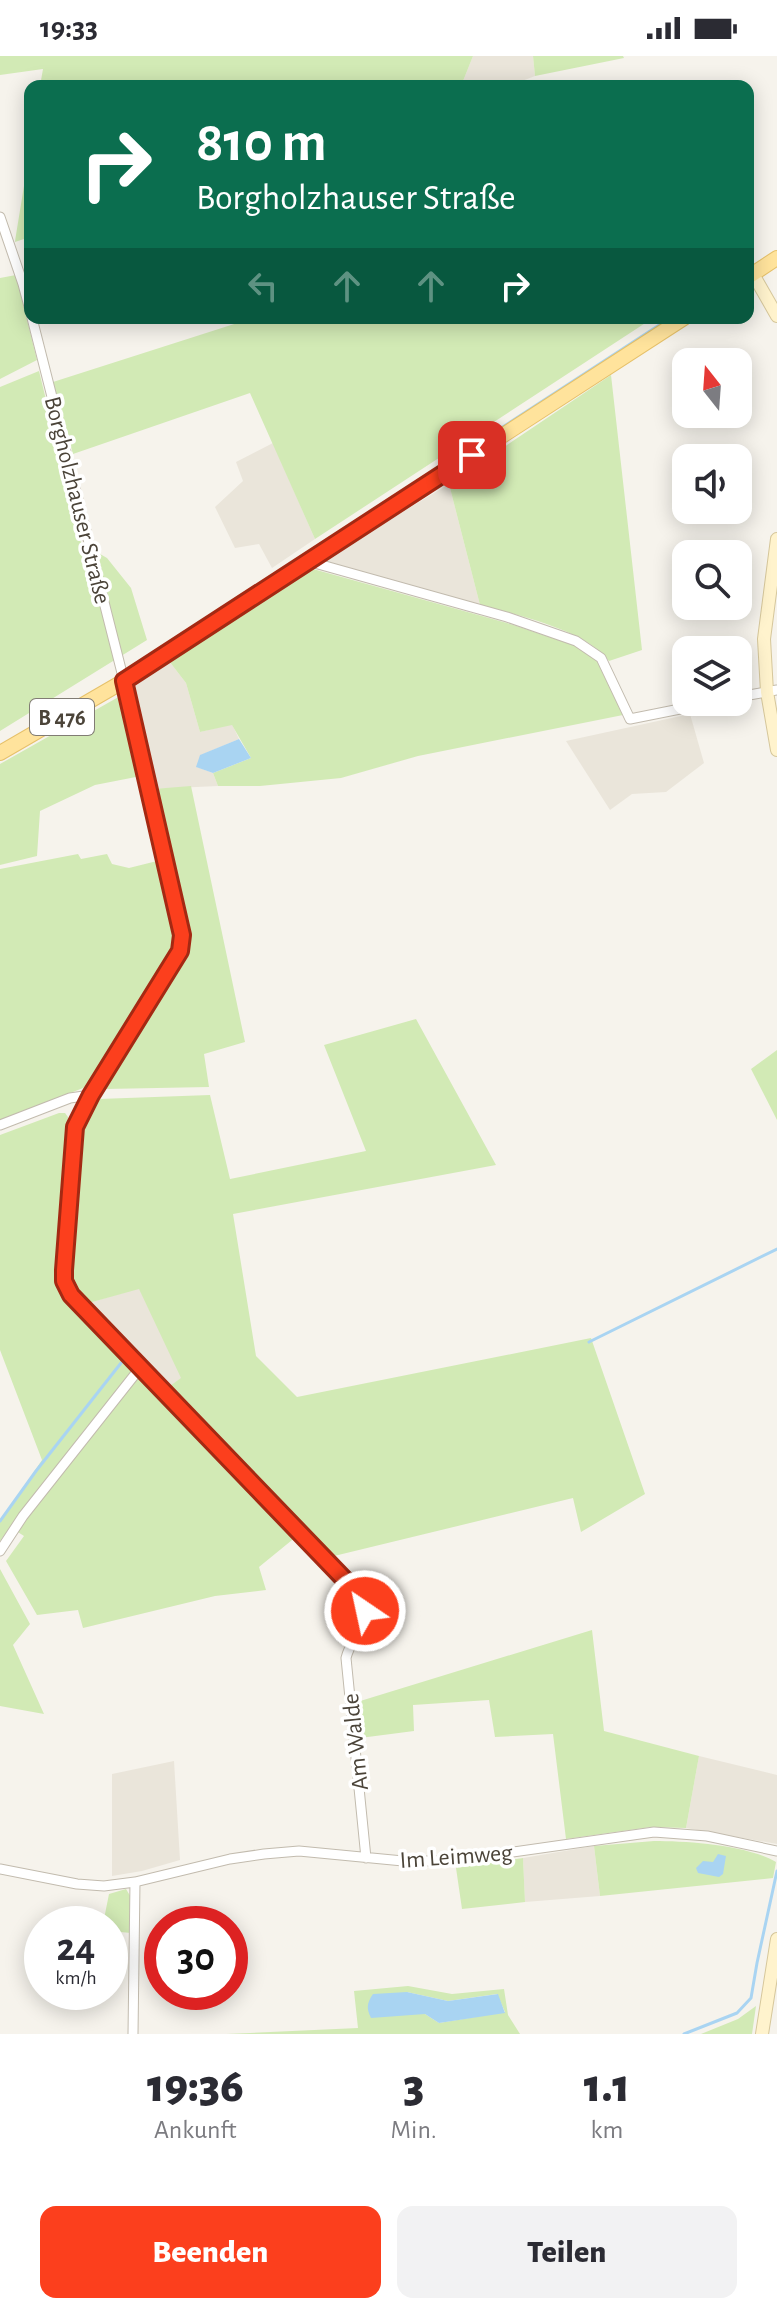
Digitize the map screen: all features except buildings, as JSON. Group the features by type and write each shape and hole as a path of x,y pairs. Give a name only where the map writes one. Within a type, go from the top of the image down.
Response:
{"main road":[{"path":"754,272 777,258"},
{"name":"B 476","path":"0,753 124,681 675,324"}],"street":[{"path":"0,217 24,288"},
{"path":"754,281 777,316"},
{"name":"Borgholzhauser Straße","path":"34,324 124,681"},
{"path":"777,539 764,639 777,750"},
{"path":"313,559 318,564 507,617 576,641 601,658 630,719 672,711"},
{"name":"Am Walde","path":"124,681 182,935 176,961 91,1095 75,1127 64,1281 82,1307 361,1599 365,1618 346,1658 366,1858"},
{"path":"752,695 772,691"},
{"path":"0,1125 70,1098 91,1095"},
{"path":"0,1551 23,1516 140,1368"},
{"name":"Im Leimweg","path":"0,1869 104,1886 264,1854 299,1851 403,1861 450,1861 654,1832 707,1836 777,1851"},
{"path":"133,2034 135,1882"},
{"path":"762,2034 777,1939"}],"shaded area":[{"path":"473,56 533,56 535,76 525,80 463,80"},
{"path":"273,443 315,539 272,568 259,544 235,548 215,507 243,481 236,462"},
{"path":"449,484 480,605 329,564 325,559"},
{"path":"169,661 186,683 200,732 232,724 239,739 201,755 197,767 213,773 218,786 153,789 129,686"},
{"path":"691,716 704,763 666,792 632,794 610,810 566,741"},
{"path":"139,1288 182,1378 167,1388 85,1304"},
{"path":"699,1756 777,1775 777,1844 686,1828"},
{"path":"174,1761 180,1860 112,1876 112,1774"},
{"path":"594,1846 600,1896 525,1902 523,1858"}],"green space":[{"path":"0,56 473,56 463,80 41,80 43,69 0,75"},
{"path":"533,56 623,56 624,58 535,76"},
{"path":"24,186 24,239 15,241"},
{"path":"16,275 24,307 24,324 28,324 37,360 0,379 0,278"},
{"path":"234,324 644,324 315,539 250,393 73,454 53,382"},
{"path":"39,371 81,543 107,558 131,588 147,640 0,731 0,387"},
{"path":"611,375 642,650 609,661 599,650 568,632 480,605 449,484"},
{"path":"313,569 507,623 576,646 597,661 623,715 418,756 341,778 260,786 218,786 213,773 251,758 232,725 200,732 186,683 169,661"},
{"path":"122,695 141,776 95,785 40,811 37,856 0,865 0,764"},
{"path":"191,786 245,1042 204,1054 209,1087 105,1089 186,951 187,933 153,789"},
{"path":"78,854 81,859 107,854 112,864 129,868 161,860 176,930 170,964 98,1076 83,1088 0,1121 0,869"},
{"path":"416,1019 496,1165 233,1214 256,1356 297,1397 591,1338 645,1494 581,1532 573,1498 330,1557 167,1388 181,1378 139,1289 85,1304 70,1287 67,1270 77,1136 99,1099 210,1095 230,1179 366,1151 324,1045"},
{"path":"777,1050 777,1120 751,1069"},
{"path":"65,1113 68,1117 58,1286 126,1361 297,1536 259,1567 266,1590 215,1596 83,1628 78,1610 37,1615 6,1561 24,1536 10,1527 0,1541 0,1522 42,1460 0,1350 0,1135"},
{"path":"0,1569 30,1624 13,1645 44,1714 0,1706"},
{"path":"592,1630 604,1731 699,1756 686,1828 651,1827 566,1839 553,1734 495,1737 489,1700 413,1705 414,1731 360,1738 357,1702"},
{"path":"654,1841 699,1843 764,1856 776,1862 773,1878 600,1896 594,1846"},
{"path":"523,1858 525,1902 462,1909 456,1868"},
{"path":"126,1889 132,1899 131,1933 128,1933 128,1906 107,1906 109,1894"},
{"path":"408,1986 452,1994 504,1989 508,2015 520,2034 226,2034 358,2028 354,1991","holes":["407,1992 448,2001 497,1994 505,2012 439,2023 425,2014"]},
{"path":"756,2006 752,2034 701,2034 738,2019"}],"water":[{"path":"239,739 251,758 213,773 196,767 200,755"},
{"path":"718,1854 726,1856 723,1874 719,1877 698,1873 696,1868 703,1861 713,1862"},
{"path":"407,1992 448,2001 498,1994 505,2013 439,2023 425,2014 371,2018 368,2006 373,1994"}],"waterway":[{"path":"420,481 661,324"},
{"path":"323,543 406,490"},
{"path":"589,1342 777,1249"},
{"path":"0,1521 121,1363"},
{"path":"684,2034 737,2013 751,1998 777,1871"}],"route":[{"path":"365,1611 361,1599 346,1581 71,1295 64,1281 71,1157 75,1127 91,1095 176,961 182,935 124,681 472,455"}]}
